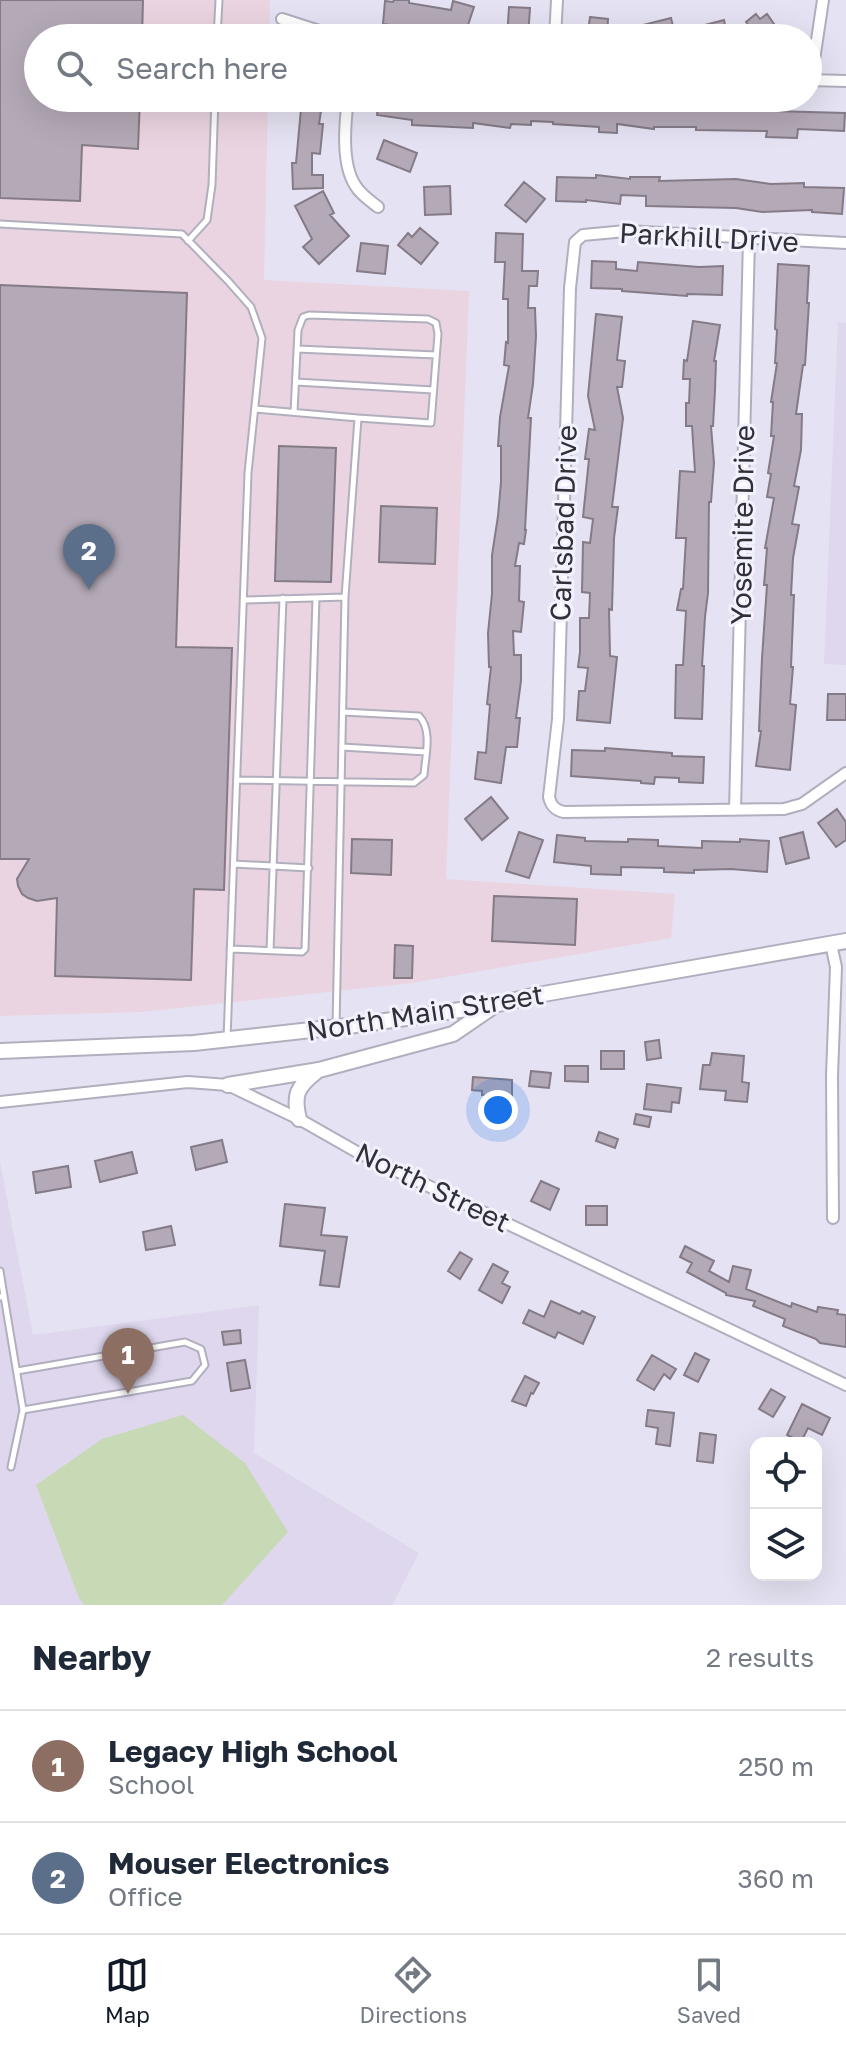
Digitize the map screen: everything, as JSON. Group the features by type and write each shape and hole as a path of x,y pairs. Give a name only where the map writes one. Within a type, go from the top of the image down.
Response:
{"main road":[{"name":"North Main Street","path":"0,1051 194,1043 336,1027 494,1005 838,943"},
{"path":"228,1085 319,1070 453,1034 494,1005"},
{"path":"299,1119 295,1103 298,1092 304,1082 319,1070"}],"street":[{"path":"556,24 557,0"},
{"path":"819,24 823,0"},
{"path":"282,19 298,24"},
{"path":"822,80 846,81"},
{"path":"347,112 345,140 349,171 364,197 378,207"},
{"name":"Parkhill Drive","path":"575,242 583,235 626,231 846,243"},
{"name":"Yosemite Drive","path":"735,810 749,239"},
{"name":"Carlsbad Drive","path":"575,242 570,288 558,719 550,804 564,812 735,810"},
{"path":"735,810 784,809 802,804 846,773"},
{"path":"833,1218 832,1076 838,943"},
{"name":"North Street","path":"0,1102 188,1082 228,1085 299,1119 357,1152 846,1385"}],"lane":[{"path":"218,24 219,0"},
{"path":"188,241 207,220 212,185 215,112"},
{"path":"0,224 182,234 251,307 262,338 248,473 227,1040"},
{"path":"255,408 294,412 358,418 431,423 438,334 436,323 428,319 303,317 298,330 294,412"},
{"path":"297,349 436,355"},
{"path":"296,382 433,390"},
{"path":"336,1027 345,597 358,418"},
{"path":"244,600 345,597"},
{"path":"270,951 283,598"},
{"path":"230,949 302,952 305,949 316,598"},
{"path":"237,780 414,783 424,775 426,733 424,721 419,716 343,712"},
{"path":"342,747 426,752"},
{"path":"234,864 309,868"},
{"path":"0,1271 23,1410 11,1467"},
{"path":"17,1371 185,1342 201,1349 205,1365 192,1381 23,1410"}],"shaded area":[{"path":"0,0 270,0 269,24 24,24 24,112 268,112 264,280 469,291 446,879 675,894 671,938 412,983 141,1012 0,1016"},
{"path":"838,322 846,323 846,665 824,664"},
{"path":"0,1162 33,1335 259,1305 254,1453 419,1553 392,1605 0,1605"}],"green space":[{"path":"183,1415 245,1463 288,1532 222,1605 84,1605 36,1485 102,1439"}],"building":[{"path":"0,0 143,0 142,24 24,24 24,112 139,112 138,149 82,145 80,201 0,198"},
{"path":"409,0 409,3 451,10 453,1 474,7 468,24 383,24 385,1"},
{"path":"509,7 530,8 529,24 508,24"},
{"path":"756,14 760,19 767,14 774,24 748,24 746,22"},
{"path":"590,17 608,19 608,24 589,24"},
{"path":"671,18 672,24 647,24"},
{"path":"301,112 321,112 320,154 312,153 312,175 323,175 323,188 293,189 292,163 296,163"},
{"path":"377,112 845,113 844,131 798,129 797,138 766,137 767,131 696,130 696,127 654,129 617,124 617,133 599,132 599,127 531,121 531,125 511,124 510,128 473,123 473,128 412,125 412,120 377,115"},
{"path":"384,140 417,153 410,172 377,159"},
{"path":"596,175 630,179 660,177 659,181 736,179 844,188 842,214 812,210 762,212 736,208 646,206 646,196 621,195 620,204 586,200 556,201 557,177 596,178"},
{"path":"524,182 545,199 526,222 505,205"},
{"path":"450,186 451,214 425,215 424,187"},
{"path":"323,191 334,213 330,215 349,236 319,264 303,247 312,239 295,206"},
{"path":"420,228 438,243 421,264 398,245 408,233 412,237"},
{"path":"496,233 523,234 522,271 538,271 537,286 529,286 528,308 535,308 536,336 528,418 531,418 526,530 524,544 519,543 515,566 520,566 519,601 524,602 521,632 513,631 514,655 521,655 516,718 520,718 517,747 506,747 501,783 475,779 478,752 486,753 490,705 487,704 491,667 488,633 492,555 501,482 501,446 498,446 509,366 504,365 508,343 508,299 503,299 505,262 495,262"},
{"path":"361,243 388,246 385,274 357,271"},
{"path":"592,261 616,262 616,269 637,271 638,262 723,266 722,295 687,296 591,288"},
{"path":"778,264 809,266 805,365 796,414 802,414 801,450 794,486 799,487 792,524 799,525 791,595 794,595 790,704 796,705 790,770 756,766 761,731 767,585 764,585 765,548 774,498 767,497 774,436 771,436 771,402 777,363"},
{"path":"0,285 187,293 176,647 232,648 224,890 194,889 191,980 55,976 57,898 37,901 22,894 17,879 29,859 0,859"},
{"path":"596,314 622,317 617,360 625,361 622,387 617,387 623,418 612,507 618,507 612,610 609,609 610,656 617,657 610,723 577,720 579,691 585,691 588,668 578,667 580,618 589,618 590,593 582,592 583,542 590,543 593,519 583,517 589,429 595,430 588,396"},
{"path":"693,321 720,325 714,361 711,426 714,463 709,502 702,719 675,718 676,665 683,665 686,611 677,610 683,589 686,538 676,538 680,471 695,472 692,426 686,426 690,379 683,379"},
{"path":"279,446 336,448 331,582 275,581"},
{"path":"381,506 437,508 435,564 379,562"},
{"path":"828,694 846,694 846,720 827,720"},
{"path":"605,748 704,757 703,783 679,782 679,778 655,777 654,784 571,776 572,750 605,751"},
{"path":"491,797 508,818 482,840 465,819"},
{"path":"837,809 846,822 846,840 836,847 818,823"},
{"path":"519,832 543,840 529,878 506,871"},
{"path":"803,832 809,858 786,864 780,838"},
{"path":"557,835 585,838 585,841 658,840 658,846 702,848 702,841 769,841 767,872 731,869 664,872 664,868 621,867 621,875 591,874 591,866 554,862"},
{"path":"352,839 392,840 391,875 351,873"},
{"path":"494,896 577,899 575,945 492,941"},
{"path":"395,945 413,946 412,978 394,978"},
{"path":"659,1040 661,1058 647,1060 645,1042"},
{"path":"601,1051 624,1051 624,1069 601,1069"},
{"path":"712,1053 744,1056 742,1082 749,1083 747,1102 725,1100 726,1091 700,1089 703,1065 710,1065"},
{"path":"565,1066 588,1066 588,1082 565,1081"},
{"path":"531,1071 551,1073 549,1088 529,1086"},
{"path":"473,1077 512,1080 512,1096 482,1095 482,1091 472,1090"},
{"path":"647,1084 681,1088 679,1103 672,1102 671,1112 644,1109"},
{"path":"636,1114 651,1117 649,1127 634,1124"},
{"path":"599,1132 618,1139 615,1148 596,1141"},
{"path":"222,1140 227,1162 196,1170 191,1147"},
{"path":"132,1152 137,1173 100,1182 95,1161"},
{"path":"68,1166 71,1187 36,1193 33,1172"},
{"path":"541,1181 559,1189 550,1210 531,1201"},
{"path":"285,1204 325,1208 321,1235 347,1237 339,1287 320,1285 325,1251 280,1246"},
{"path":"586,1206 607,1206 607,1225 586,1225"},
{"path":"171,1226 175,1245 146,1250 143,1232"},
{"path":"685,1246 714,1261 709,1271 729,1282 733,1266 751,1270 746,1289 791,1307 792,1303 817,1312 818,1307 838,1310 837,1314 846,1315 846,1347 820,1343 783,1326 785,1319 753,1306 755,1301 726,1295 687,1272 692,1263 680,1257"},
{"path":"460,1252 472,1259 460,1279 448,1271"},
{"path":"493,1264 508,1272 502,1283 510,1287 502,1303 479,1290"},
{"path":"551,1301 595,1317 583,1344 558,1332 555,1338 523,1323 529,1310 544,1317"},
{"path":"240,1330 241,1343 224,1345 222,1332"},
{"path":"695,1353 709,1360 698,1382 684,1375"},
{"path":"652,1355 676,1369 670,1379 664,1374 654,1390 637,1380"},
{"path":"245,1360 250,1388 231,1391 227,1363"},
{"path":"525,1376 539,1383 526,1406 512,1401"},
{"path":"771,1389 785,1397 773,1417 759,1409"},
{"path":"802,1404 830,1418 822,1435 808,1428 804,1437 787,1435"},
{"path":"648,1410 674,1413 670,1446 656,1444 658,1428 646,1426"},
{"path":"700,1433 716,1435 713,1463 697,1461"}],"place":[{"name":"Mouser Electronics","path":"89,590"},
{"name":"Legacy High School","path":"128,1394"}]}
